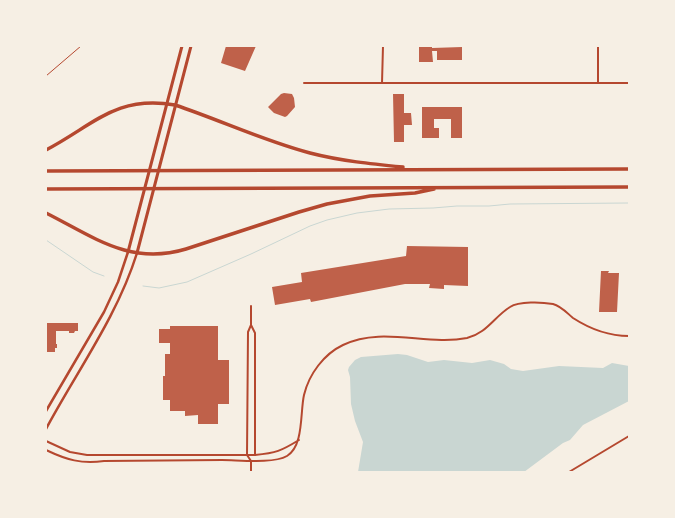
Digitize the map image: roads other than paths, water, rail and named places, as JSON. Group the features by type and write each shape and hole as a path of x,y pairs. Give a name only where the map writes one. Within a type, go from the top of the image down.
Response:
{"highway":[{"path":"46,150 97,119 119,108 145,103 166,103 175,104 256,135 310,153 360,163 426,169"},
{"path":"46,171 629,169"},
{"path":"46,188 629,186"},
{"path":"46,213 108,244 128,252 158,255 178,251 299,212 341,201 415,193 443,187"}],"main road":[{"path":"46,411 104,312 120,275 128,252 182,46"},
{"path":"46,429 111,317 127,281 137,254 190,46"}],"street":[{"path":"382,83 383,46"},
{"path":"598,46 598,83"},
{"path":"304,83 629,83"},
{"path":"46,450 68,459 84,462 124,460 271,460 286,456 292,452 299,440 303,399 311,376 320,363 329,354 350,342 375,337 447,339 468,338 485,330 510,307 525,303 554,304 592,328 609,334 629,336"},
{"path":"251,306 251,325 248,332 247,454 251,461"},
{"path":"250,472 251,461 255,454 255,333 251,325"},
{"path":"569,472 629,436"},
{"path":"46,441 70,452 80,454 255,454 274,453 285,449 299,440"}],"waterway":[{"path":"143,286 159,288 187,282 310,226 327,220 357,213 389,209 510,204 629,203"},
{"path":"46,240 93,272 104,276"}]}
